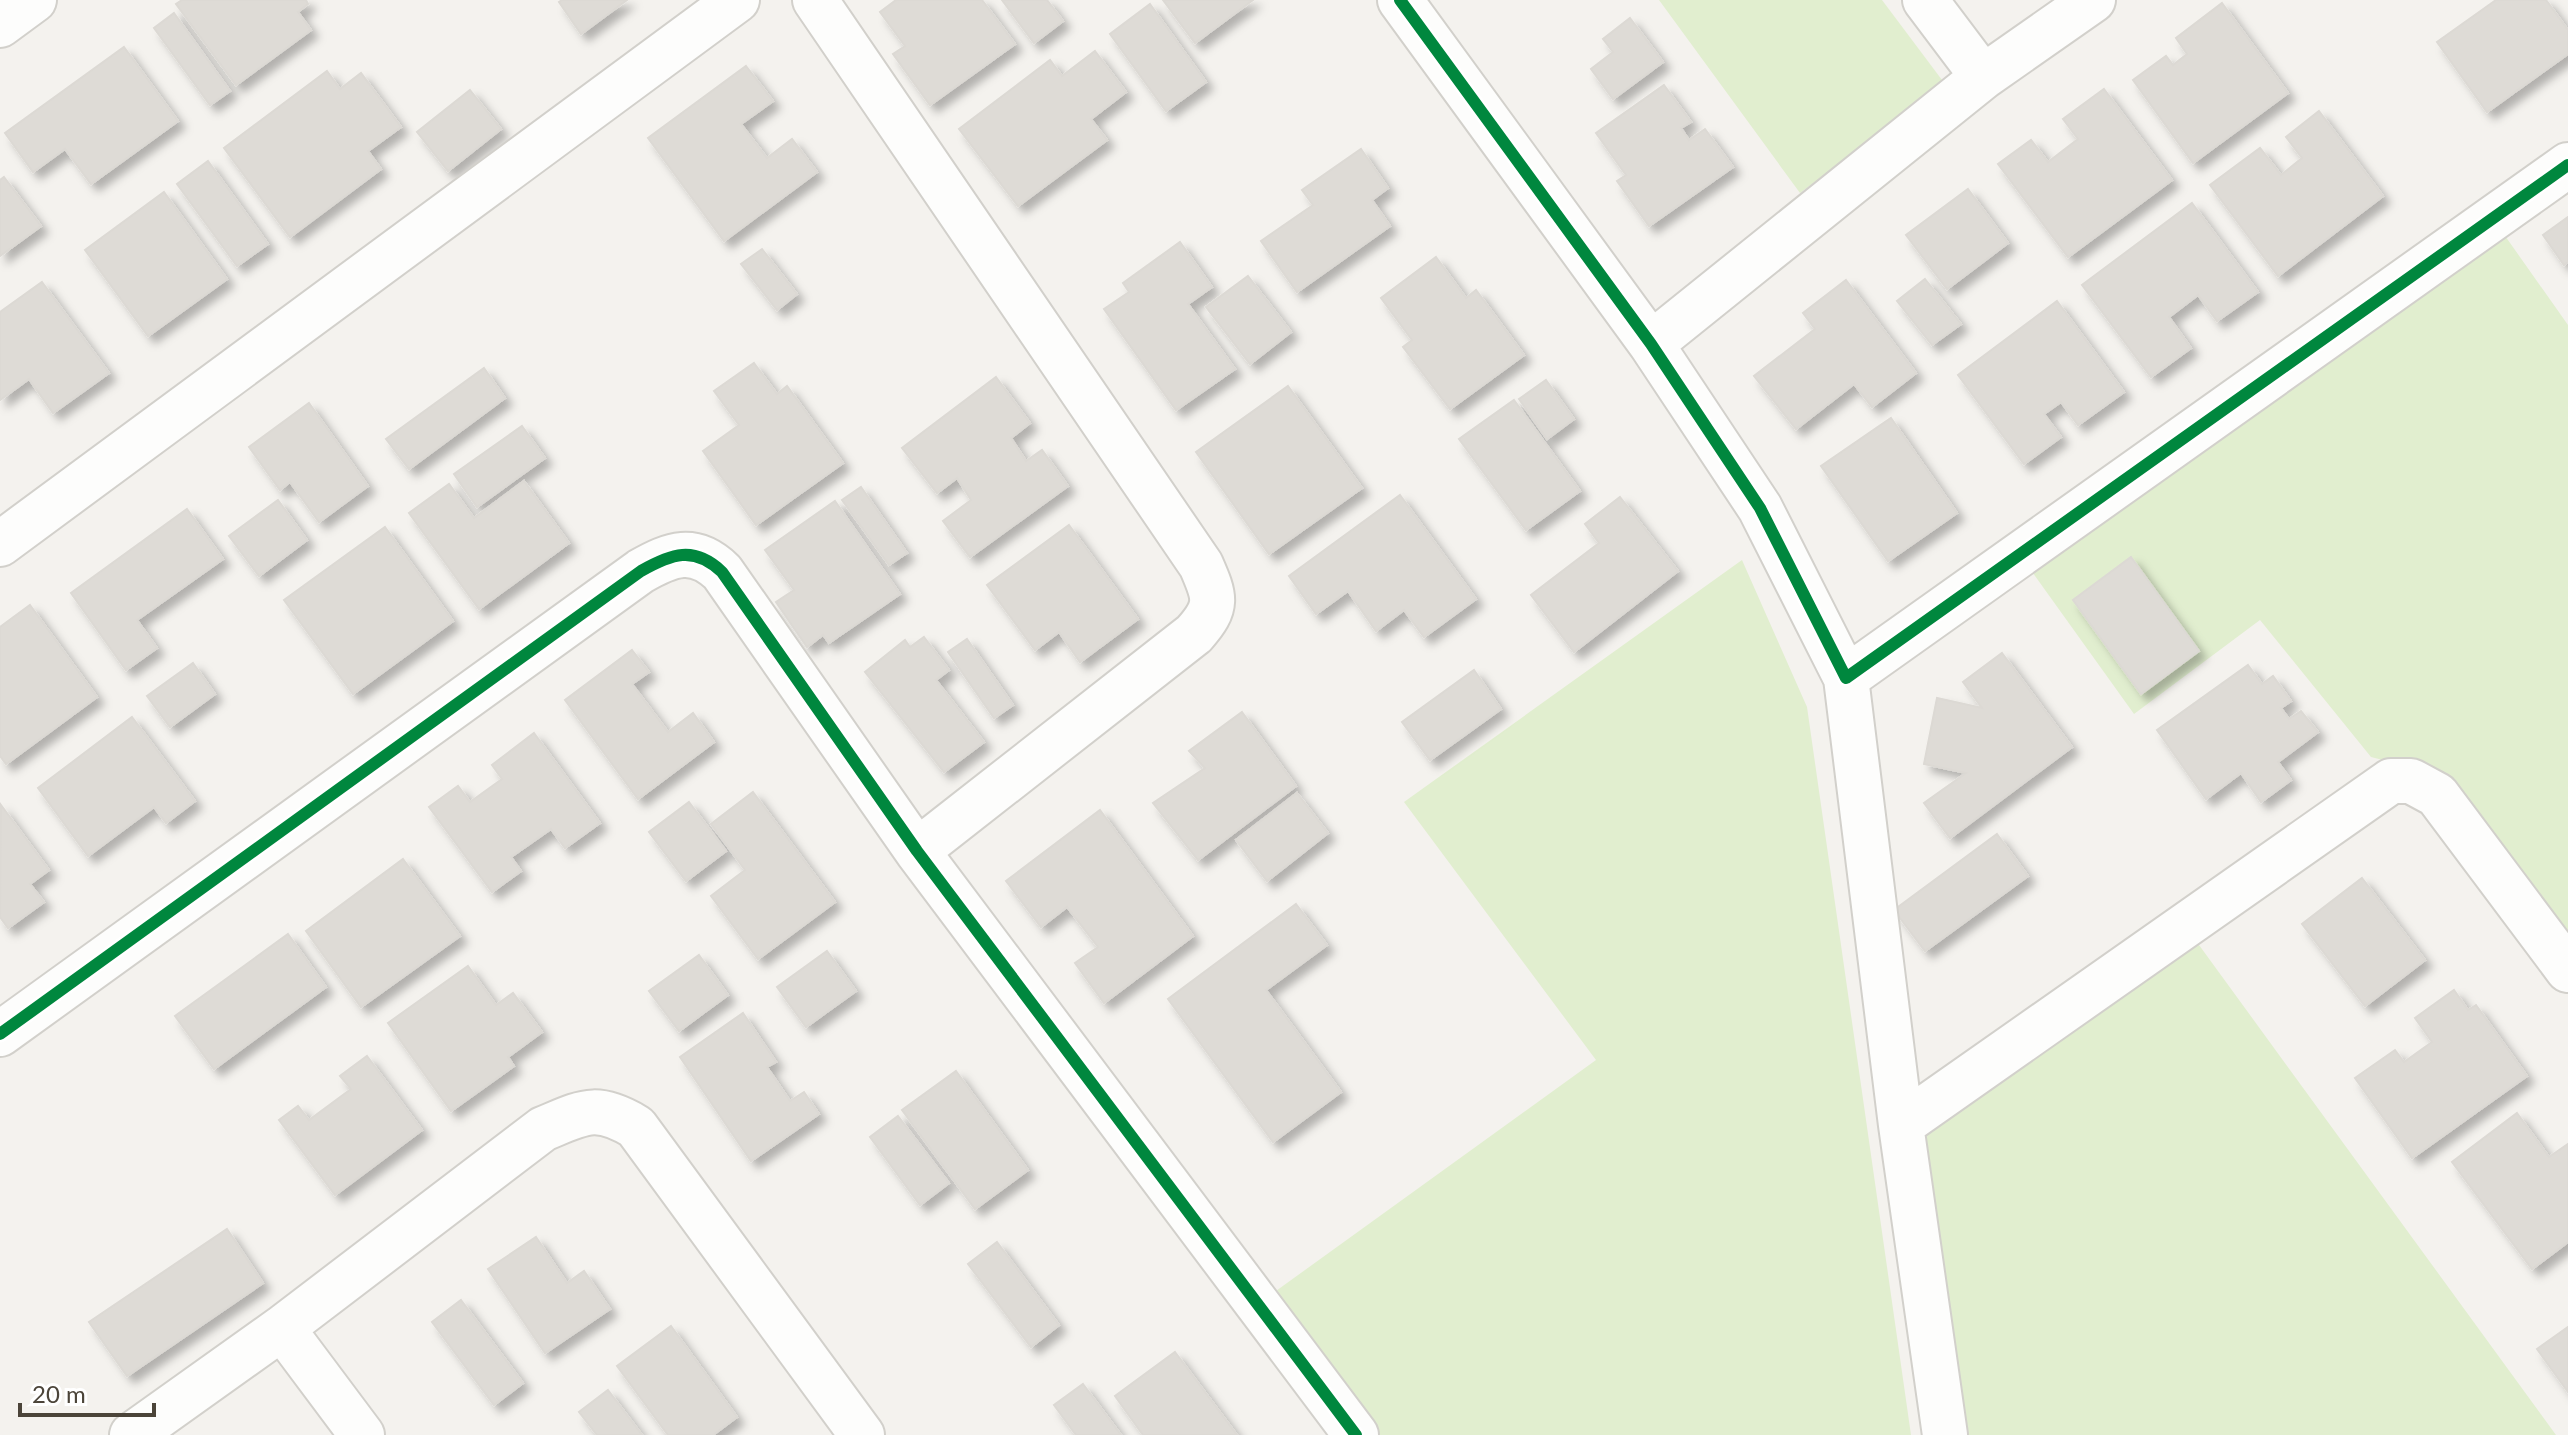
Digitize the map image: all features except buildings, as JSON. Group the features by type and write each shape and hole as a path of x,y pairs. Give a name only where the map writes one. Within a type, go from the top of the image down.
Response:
{"street":[{"path":"0,25 34,0"},
{"path":"0,544 737,0"},
{"path":"815,0 1201,565 1214,595 1210,616 1194,634 917,851"},
{"path":"1400,0 1651,344 1760,508 1846,678 1901,1125 1945,1435"},
{"path":"1925,0 1983,77"},
{"path":"1651,344 1983,77 2093,0"},
{"path":"1846,678 2568,165"},
{"path":"0,1034 641,571 669,555 696,554 722,572 917,851 1356,1435"},
{"path":"1901,1125 2391,781 2411,781 2437,795 2568,970"},
{"path":"132,1435 282,1328 543,1129 583,1112 613,1113 636,1127 862,1435"},
{"path":"282,1328 362,1435"}],"green space":[{"path":"1659,0 1882,0 1945,84 1800,193"},
{"path":"2503,233 2568,325 2568,944 2445,776 2371,757 2260,620 2134,714 2030,569"},
{"path":"1742,560 1807,707 1911,1435 1373,1435 1269,1296 1596,1060 1404,802"},
{"path":"2191,934 2556,1435 1958,1435 1917,1135"}],"cycle path":[{"path":"1400,0 1651,344 1760,508 1846,678 2568,165"},
{"path":"0,1034 641,571 662,560 692,555 722,572 917,851 1356,1435"}]}
